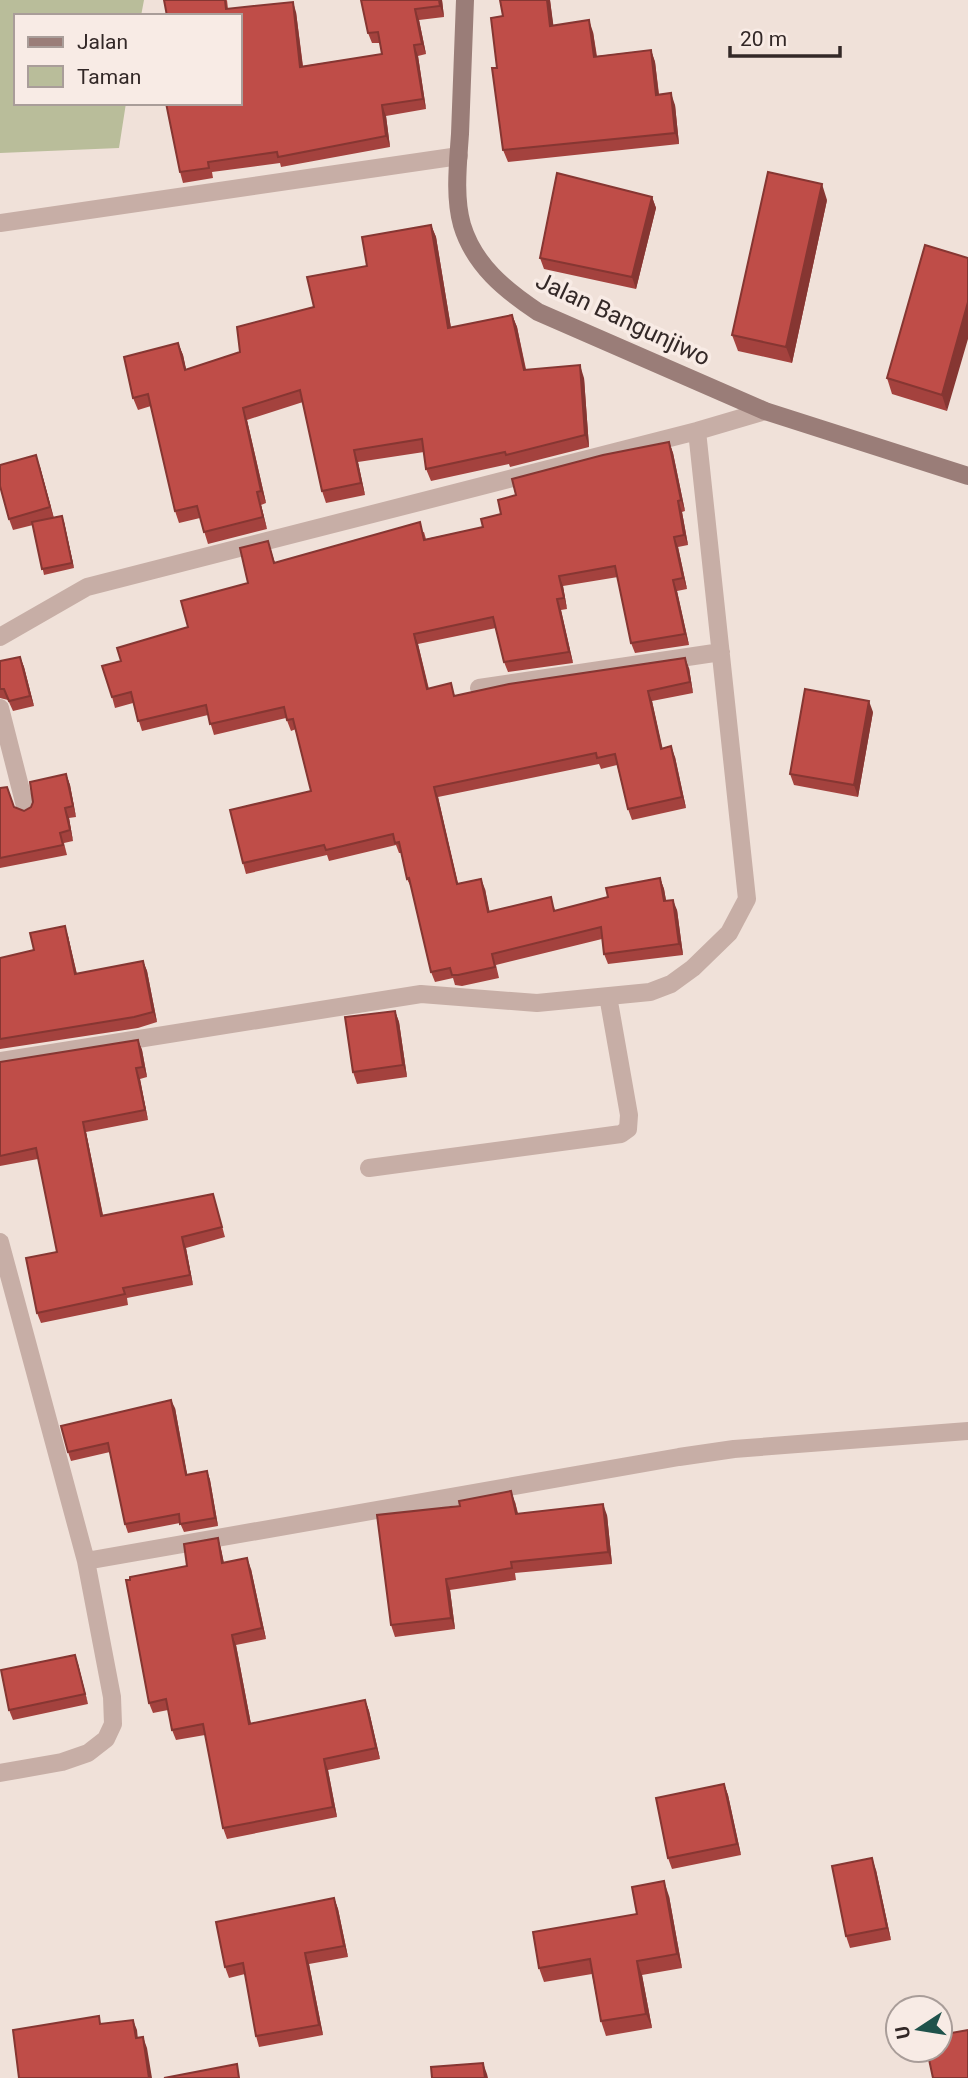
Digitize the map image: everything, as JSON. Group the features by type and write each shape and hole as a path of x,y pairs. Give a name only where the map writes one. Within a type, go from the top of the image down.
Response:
{"main road":[{"name":"Jalan Bangunjiwo","path":"466,0 459,205 462,226 475,253 491,276 538,312 765,411 968,476"}],"street":[{"path":"0,223 459,156"},
{"path":"0,637 87,587 697,431 765,411"},
{"path":"0,1061 421,994 537,1003 650,992 671,984 693,968 729,933 747,899 697,431"},
{"path":"479,688 721,652"},
{"path":"0,708 26,810"},
{"path":"369,1168 621,1134 628,1129 629,1115 608,996"},
{"path":"0,1242 86,1561 113,1697 113,1724 106,1739 88,1753 62,1762 0,1773"},
{"path":"86,1561 679,1457 734,1449 968,1431"}],"green space":[{"path":"0,0 144,0 141,14 14,14 14,105 126,105 119,148 0,153"}],"building":[{"path":"164,0 225,0 226,9 293,2 300,67 382,54 378,32 368,33 361,0 439,0 440,6 415,9 422,44 414,45 423,99 382,105 386,136 278,157 277,152 208,162 209,168 180,172 166,105 242,105 242,14 167,14"},
{"path":"500,0 547,0 550,26 589,20 594,57 651,50 656,95 671,93 675,133 503,150 492,68 497,68 491,18 503,16"},
{"path":"768,172 822,184 786,347 732,335"},
{"path":"557,173 652,197 632,277 540,258"},
{"path":"431,225 448,328 512,315 524,370 580,365 585,435 506,455 505,452 426,469 422,439 354,450 361,483 322,491 300,390 243,408 261,491 257,492 263,517 204,532 197,506 175,511 148,394 133,398 124,357 178,343 185,370 240,352 237,327 314,307 307,277 367,266 362,237"},
{"path":"925,245 968,258 968,302 942,395 887,378"},
{"path":"669,442 681,500 678,501 684,535 674,537 683,578 673,580 685,634 631,643 615,566 559,576 564,598 557,599 569,652 504,662 493,617 414,634 427,689 451,683 454,696 509,684 685,658 690,682 648,691 661,749 671,746 682,797 628,809 615,754 597,758 596,753 434,787 457,884 481,879 488,912 551,897 554,911 608,897 606,888 660,878 664,901 673,900 679,944 604,954 601,927 492,954 495,967 458,975 452,975 450,968 431,972 409,878 407,879 399,842 395,843 393,834 326,850 324,845 243,863 230,810 311,791 293,719 287,720 284,707 210,724 206,705 138,721 131,692 112,697 102,666 121,661 117,648 188,627 181,601 248,583 240,548 268,541 274,563 420,522 424,540 483,527 481,519 501,514 498,500 516,495 512,479 603,455"},
{"path":"36,455 50,507 9,519 0,486 0,465"},
{"path":"62,516 72,563 42,569 32,522"},
{"path":"20,657 30,696 9,701 4,689 0,689 0,661"},
{"path":"805,689 869,701 854,785 790,774"},
{"path":"66,774 73,806 65,808 70,830 60,833 63,845 0,858 0,788 7,787 14,807 24,811 31,807 33,802 30,782"},
{"path":"65,926 75,974 143,961 153,1012 0,1039 0,958 34,950 30,933"},
{"path":"395,1011 403,1065 353,1072 345,1017"},
{"path":"138,1040 143,1067 136,1068 145,1110 83,1122 101,1216 213,1194 222,1227 182,1237 190,1275 123,1288 125,1294 37,1313 26,1258 57,1252 36,1148 0,1156 0,1062"},
{"path":"171,1400 186,1475 207,1471 215,1518 180,1524 179,1514 125,1524 108,1443 68,1452 61,1426"},
{"path":"511,1491 516,1514 603,1504 608,1552 511,1562 512,1568 446,1579 451,1618 391,1625 377,1515 460,1506 459,1501"},
{"path":"218,1538 222,1563 247,1558 262,1628 232,1635 249,1724 365,1700 376,1748 324,1759 333,1807 223,1828 203,1724 172,1730 166,1699 149,1703 126,1580 187,1566 184,1544"},
{"path":"75,1655 85,1694 9,1710 1,1670"},
{"path":"724,1784 737,1844 668,1858 656,1798"},
{"path":"872,1858 887,1928 846,1936 832,1866"},
{"path":"664,1881 677,1954 637,1961 646,2014 601,2021 590,1959 539,1968 533,1932 637,1914 632,1887"},
{"path":"334,1898 344,1946 305,1953 319,2025 256,2036 243,1963 225,1967 216,1922"},
{"path":"99,2016 100,2024 133,2020 136,2038 143,2037 149,2078 19,2078 13,2030"},
{"path":"968,2030 968,2078 933,2078 930,2064 954,2064 954,2032"},
{"path":"483,2063 485,2078 432,2078 431,2067"},
{"path":"237,2064 239,2078 164,2078"}]}
